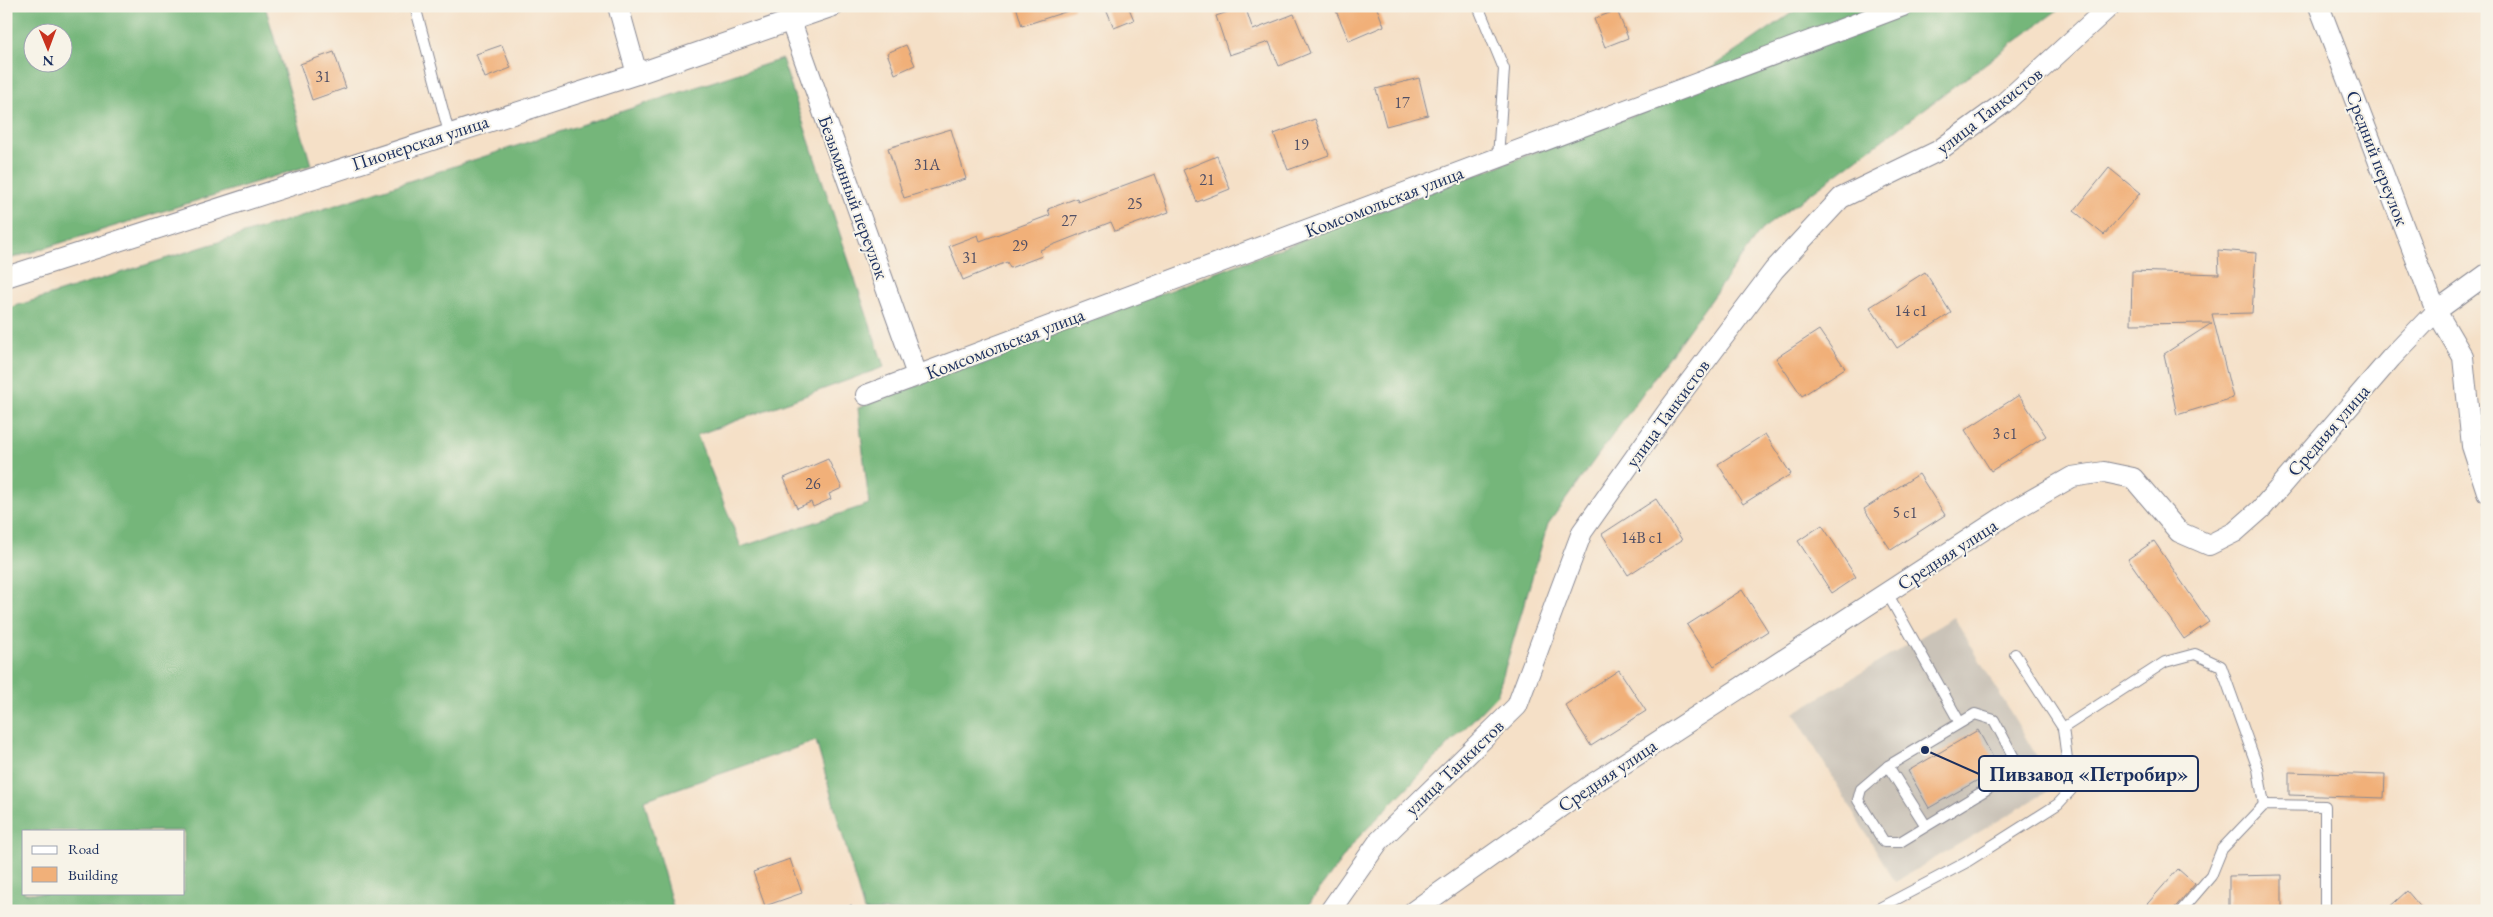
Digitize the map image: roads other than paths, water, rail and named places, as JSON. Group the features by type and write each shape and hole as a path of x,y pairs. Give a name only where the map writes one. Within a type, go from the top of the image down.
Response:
{"street":[{"path":"618,6 637,74"},
{"name":"Пионерская улица","path":"6,277 637,74 790,19 834,6"},
{"name":"Комсомольская улица","path":"866,395 1903,6"},
{"name":"улица Танкистов","path":"1330,911 1379,841 1517,706 1582,532 1667,412 1774,270 1841,198 1938,151 2004,104 2110,6"},
{"name":"Средний переулок","path":"2319,6 2436,311 2463,357 2472,446 2487,492"},
{"name":"Безымянный переулок","path":"790,19 917,375"},
{"name":"Средняя улица","path":"1422,908 1591,785 2014,510 2072,477 2104,472 2133,478 2179,532 2209,545 2235,532 2261,509 2384,365 2436,311 2487,274"}],"lane":[{"path":"415,6 449,133"},
{"path":"1478,6 1504,70 1498,158"},
{"path":"1887,593 1960,723"},
{"path":"1874,911 1964,863 2058,804 2071,790 2063,728 2014,654"},
{"path":"2063,728 2165,662 2195,654 2221,666 2258,769 2264,805"},
{"path":"1975,714 1994,720 2020,769 1900,842 1884,842 1858,800 1861,789 1888,766 1960,723 1975,714"},
{"path":"1888,766 1926,826"},
{"path":"2181,911 2211,876 2222,848 2264,805 2325,806 2325,911"}],"place":[{"name":"Пивзавод «Петробир»","path":"1925,750"}]}
